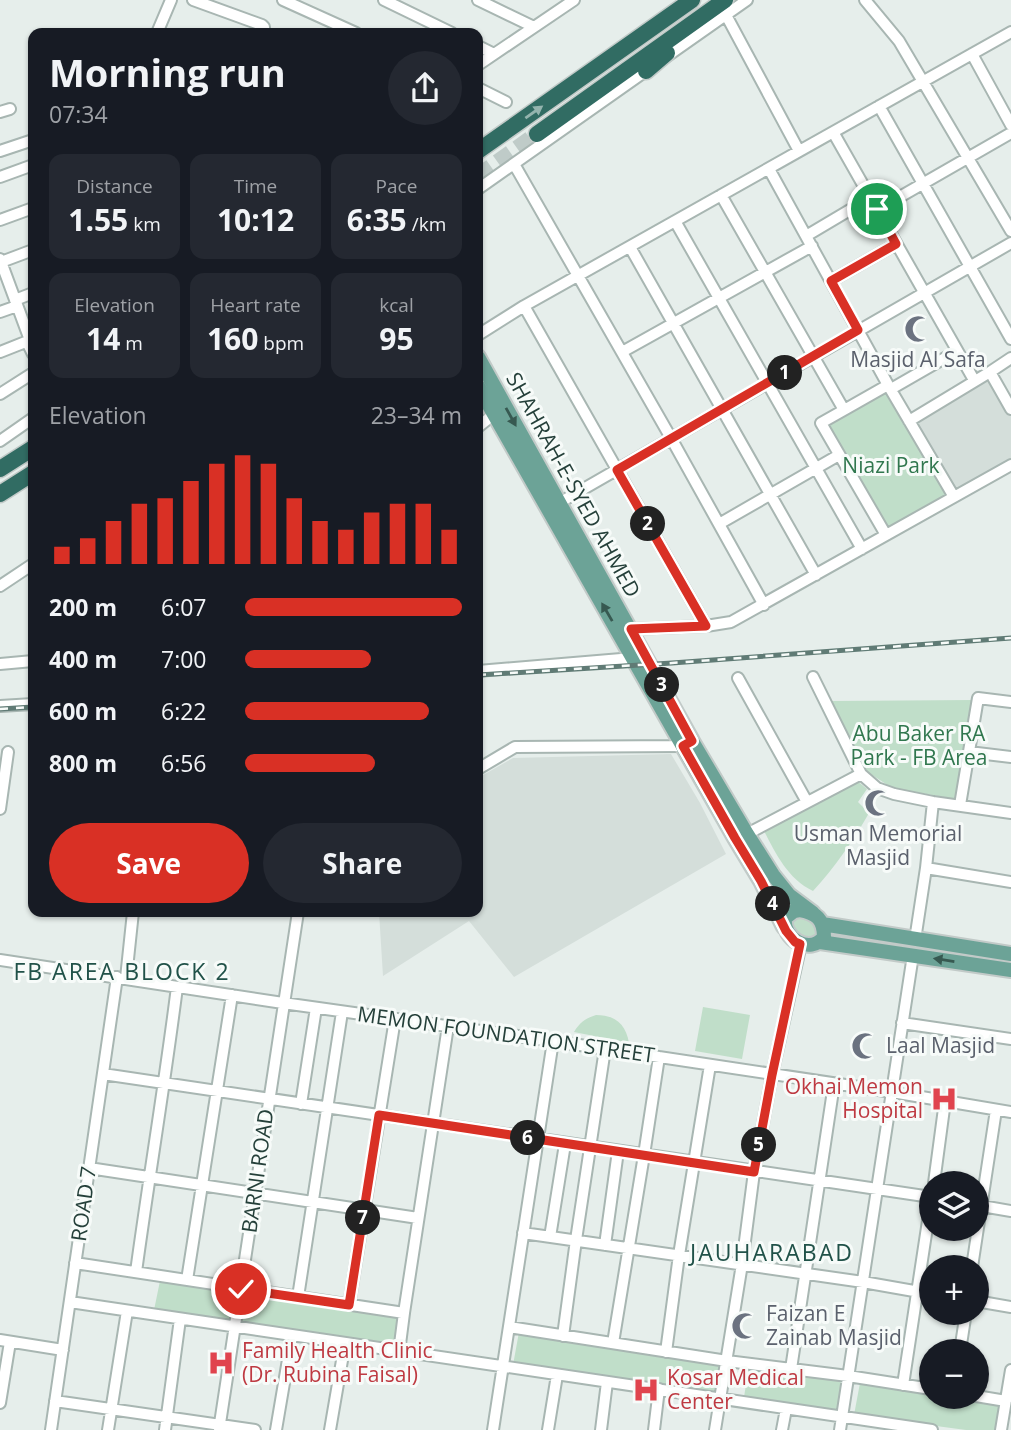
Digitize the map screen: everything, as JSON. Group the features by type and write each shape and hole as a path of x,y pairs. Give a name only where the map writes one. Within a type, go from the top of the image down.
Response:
{"highway":[{"path":"483,147 692,0"},
{"path":"646,71 726,5"},
{"path":"537,134 726,5"},
{"path":"0,469 28,451"},
{"path":"0,494 28,476"}],"main road":[{"name":"SHAHRAH-E-SYED AHMED","path":"483,366 631,629 638,655"},
{"name":"SHAHRAH-E-SYED AHMED","path":"483,395 638,655 784,927"},
{"name":"SHAHRAH-E-SYED AHMED","path":"688,744 773,875 789,895 818,918"},
{"path":"1011,954 915,940 818,918 800,910 785,918 784,927 795,942 800,944 820,942 1011,970"},
{"path":"818,918 824,937 820,942"}],"street":[{"path":"159,28 171,0"},
{"path":"193,0 264,28"},
{"path":"283,0 345,28"},
{"path":"384,0 442,28"},
{"path":"478,0 534,27"},
{"path":"747,0 726,5 799,151"},
{"path":"865,0 899,41 1011,231"},
{"path":"483,62 572,1"},
{"path":"483,332 524,306 1011,32"},
{"path":"483,48 495,54"},
{"path":"972,54 1011,125"},
{"path":"483,186 646,71"},
{"path":"483,90 506,102"},
{"path":"879,106 1011,339"},
{"path":"833,132 974,380"},
{"path":"877,209 1011,133"},
{"path":"0,151 28,142"},
{"path":"514,164 764,605"},
{"path":"0,177 28,167"},
{"path":"769,169 954,497"},
{"path":"721,195 844,410"},
{"path":"622,352 765,272 870,198"},
{"path":"0,220 28,210"},
{"path":"675,221 862,549"},
{"path":"559,503 1011,243"},
{"path":"831,281 896,244"},
{"path":"630,247 816,575"},
{"path":"28,252 1,260 28,335"},
{"path":"0,312 28,296"},
{"path":"524,306 706,626"},
{"path":"0,352 28,341"},
{"path":"886,535 821,423 957,351"},
{"path":"909,421 1011,358"},
{"path":"990,372 1011,410"},
{"path":"0,394 28,376"},
{"path":"483,423 494,414"},
{"path":"0,441 28,421"},
{"path":"719,524 839,455"},
{"path":"631,629 706,626 731,622 1011,466"},
{"path":"0,586 28,567"},
{"path":"483,670 638,655"},
{"path":"0,664 28,661"},
{"path":"813,677 861,774 877,788 933,802 1011,814"},
{"path":"738,678 807,802"},
{"path":"960,805 978,698 1011,702"},
{"path":"0,706 28,704"},
{"path":"483,766 515,747 688,744"},
{"path":"0,809 8,752"},
{"path":"969,752 1011,757"},
{"path":"747,834 861,774"},
{"path":"915,940 933,802"},
{"path":"926,868 1011,882"},
{"name":"ROAD 7","path":"51,1430 103,1074 132,917"},
{"name":"BARNI ROAD","path":"219,1427 297,917"},
{"path":"715,1430 754,1172 800,944"},
{"path":"840,1430 913,955"},
{"name":"MEMON FOUNDATION STREET","path":"0,960 553,1041 1011,1112"},
{"path":"136,1272 177,987"},
{"path":"187,1280 232,995"},
{"path":"301,1104 316,1008"},
{"path":"298,1297 342,1012"},
{"path":"349,1305 396,1019"},
{"path":"902,1023 1011,1039"},
{"path":"399,1352 448,1026"},
{"path":"493,1430 553,1041"},
{"path":"563,1336 605,1049"},
{"path":"613,1343 659,1057"},
{"path":"666,1352 710,1065"},
{"path":"103,1074 877,1188 919,1197"},
{"path":"790,1369 834,1084"},
{"path":"936,1171 945,1101"},
{"path":"985,1171 996,1110"},
{"path":"550,1237 565,1144"},
{"path":"605,1245 618,1151"},
{"path":"89,1168 418,1218"},
{"path":"989,1207 1011,1211"},
{"path":"523,1233 917,1292"},
{"path":"903,1385 925,1241"},
{"path":"75,1263 404,1312"},
{"path":"70,1302 720,1398 896,1427 932,1430"},
{"path":"989,1303 1011,1307"},
{"path":"108,1430 127,1311"},
{"path":"165,1430 180,1319"},
{"path":"509,1328 919,1387"},
{"path":"276,1430 292,1336"},
{"path":"0,1403 5,1341 63,1350"},
{"path":"330,1430 345,1343"},
{"path":"1004,1427 1011,1370"},
{"path":"548,1430 557,1375"},
{"path":"601,1430 607,1382"},
{"path":"654,1430 659,1390"},
{"path":"989,1398 1006,1401"},
{"path":"55,1401 219,1427 255,1430"},
{"path":"782,1430 786,1409"}],"shaded area":[{"path":"990,373 1011,410 1011,465 955,496 908,418"},
{"path":"671,754 726,854 514,977 469,921 383,976 379,917 483,917 483,775 513,758"}],"green space":[{"name":"Niazi Park","path":"888,385 955,496 886,535 821,423"},
{"name":"Abu Baker RA Park - FB Area","path":"973,700 955,799 892,788 863,769 831,701"},
{"path":"856,780 867,789 858,802 869,813 843,854 813,891 790,873 764,831"},
{"path":"793,913 818,922 816,941 794,937 787,919"},
{"path":"703,1007 750,1015 742,1059 695,1051"},
{"path":"596,1015 618,1022 629,1043 574,1032 583,1021"},
{"path":"161,1276 404,1313 399,1352 153,1315"},
{"path":"519,1332 723,1362 718,1396 513,1365"},
{"path":"749,1366 841,1381 837,1411 744,1397"},
{"path":"860,1383 919,1391 919,1409 989,1409 989,1402 1000,1404 996,1430 966,1430 854,1415"}],"tunnel":[{"path":"483,172 537,134"}],"railway":[{"path":"483,675 1011,638"},
{"path":"0,709 28,707"}],"place":[{"name":"Masjid Al Safa","path":"918,329"},
{"name":"Usman Memorial Masjid","path":"878,803"},
{"name":"Laal Masjid","path":"865,1046"},
{"name":"Okhai Memon Hospital","path":"944,1099"},
{"name":"Faizan E Zainab Masjid","path":"745,1326"},
{"name":"Family Health Clinic (Dr. Rubina Faisal)","path":"221,1363"},
{"name":"Kosar Medical Center","path":"646,1390"}],"district":[{"name":"FB AREA BLOCK 2","path":"122,972"},
{"name":"JAUHARABAD","path":"772,1253"}],"route":[{"path":"241,1289 349,1305 379,1115 754,1172 800,944 786,931 761,881 683,746 692,741 631,629 706,626 617,470 858,330 831,281 896,244 877,209"}]}
